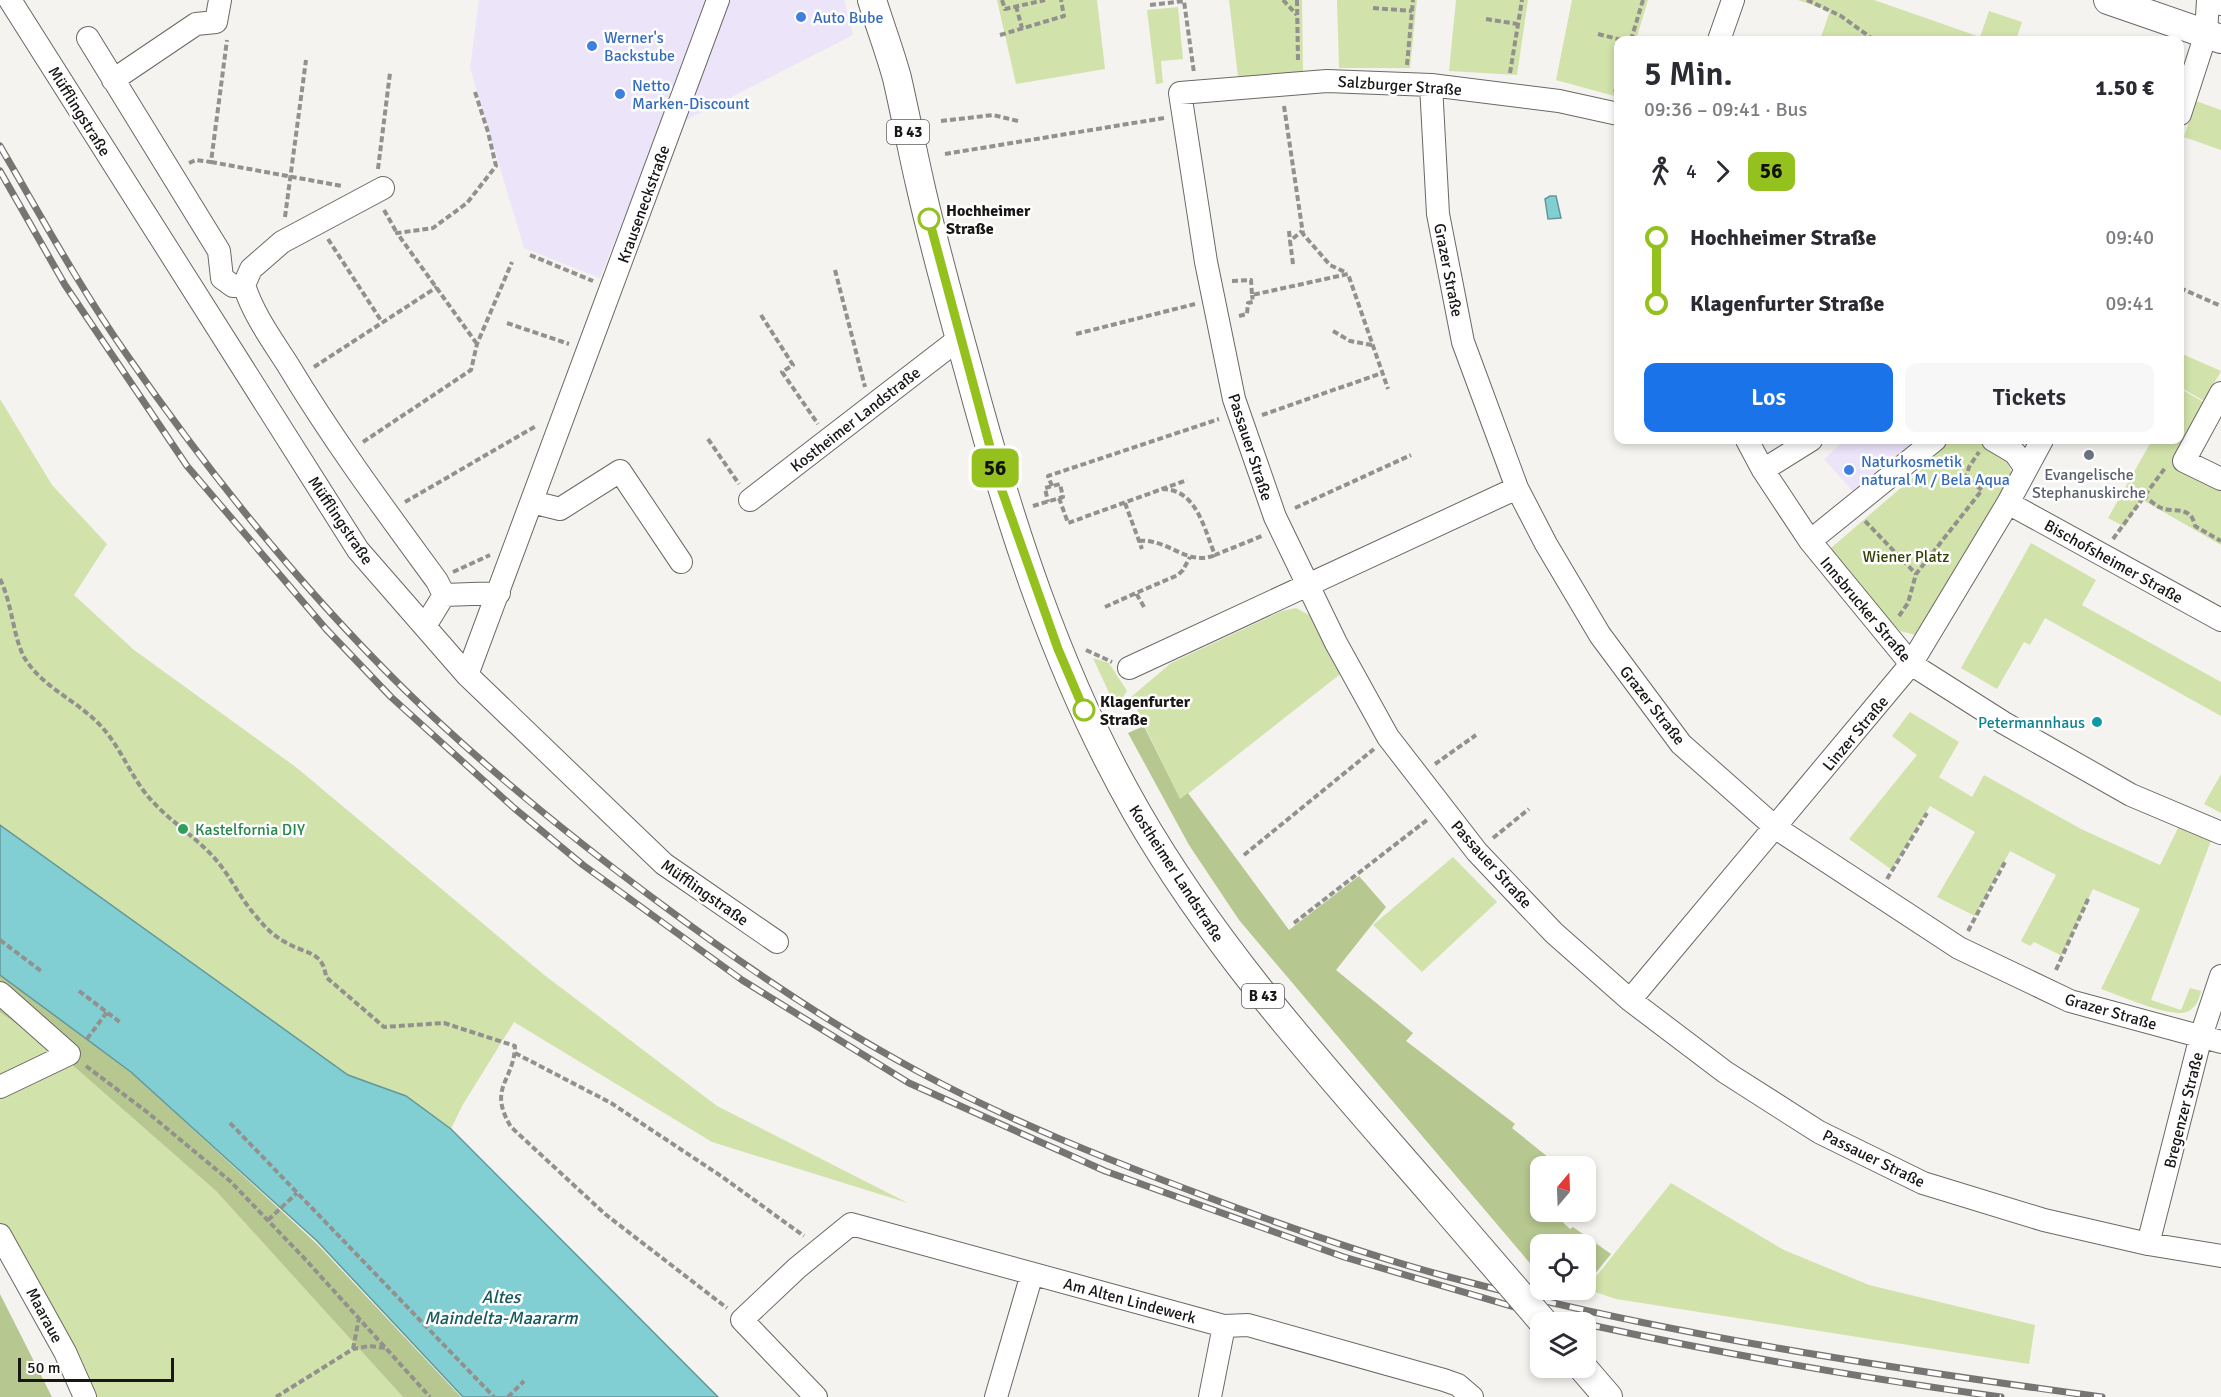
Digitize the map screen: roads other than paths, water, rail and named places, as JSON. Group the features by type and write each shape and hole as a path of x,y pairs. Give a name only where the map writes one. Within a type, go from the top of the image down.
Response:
{"main road":[{"name":"Kostheimer Landstraße","path":"872,0 896,76 921,188 1001,488 1058,649 1084,711 1163,856 1229,953 1269,1004 1535,1312"},
{"name":"Kostheimer Landstraße","path":"888,0 896,76"},
{"path":"2108,0 2214,36"},
{"path":"1592,1378 1608,1397"}],"street":[{"name":"Krauseneckstraße","path":"467,675 569,407 718,0"},
{"path":"1720,36 1733,0"},
{"path":"2184,105 2214,36 2208,0"},
{"name":"Müfflingstraße","path":"8,6 358,550 467,675 664,864 777,942"},
{"path":"113,80 196,24 216,22 219,8"},
{"path":"88,38 219,251 222,278 233,286 244,285"},
{"name":"Salzburger Straße","path":"1187,99 1289,84 1327,81 1431,85 1559,100 1614,113"},
{"name":"Grazer Straße","path":"1431,85 1438,214 1463,342 1517,488 1546,544 1600,635 1674,735 1776,828 1959,948 2070,1001 2211,1039"},
{"name":"Passauer Straße","path":"1187,99 1212,291 1240,418 1278,523 1336,643 1388,737 1477,852 1554,933 1630,1000 1725,1072 1819,1132 1923,1183 2044,1220 2148,1244 2221,1256"},
{"path":"379,191 282,242 250,269 244,285 249,303 345,453 440,588 499,593"},
{"name":"Kostheimer Landstraße","path":"750,500 960,338"},
{"path":"2221,393 2184,460 2221,479"},
{"name":"Innsbrucker Straße","path":"1749,444 1762,470 1809,541 1911,664 2004,723 2131,795 2221,833"},
{"path":"1762,470 1804,444"},
{"path":"1809,541 1930,444"},
{"path":"1987,444 2015,453 2026,469"},
{"name":"Linzer Straße","path":"1630,1000 1911,664 2008,503 2040,444"},
{"path":"532,502 560,509 620,471 681,562"},
{"path":"1130,668 1309,587 1517,488"},
{"name":"Bischofsheimer Straße","path":"2008,503 2221,620"},
{"path":"425,626 440,588"},
{"name":"Bregenzer Straße","path":"2148,1244 2211,1039 2221,976"},
{"path":"0,993 69,1054 0,1087"},
{"name":"Am Alten Lindewerk","path":"816,1397 742,1320 797,1268 851,1224 1224,1326 1248,1326 1444,1380 1458,1385 1472,1397"},
{"name":"Maaraue","path":"0,1235 65,1352 85,1397"},
{"path":"996,1397 1032,1274"},
{"path":"1210,1397 1224,1326"}],"water":[{"path":"1556,196 1561,218 1548,219 1545,199"},
{"name":"Altes Maindelta-Maararm","path":"0,825 348,1075 406,1096 451,1129 718,1397 463,1397 317,1241 131,1072 0,975"}],"railway":[{"path":"0,146 93,304 158,399 293,571 405,690 466,747 595,854 723,949 787,993 885,1054 953,1090 1094,1153 1353,1249 1445,1276 1526,1297 1690,1332 1936,1374 2102,1397"},
{"path":"0,171 65,285 187,466 326,629 391,697 514,808 583,865 742,980 909,1083 1105,1171 1344,1257 1532,1312"},
{"path":"1596,1326 1793,1365 2001,1397"}],"place":[{"name":"Auto Bube","path":"801,17"},
{"name":"Werner's Backstube","path":"592,46"},
{"name":"Netto Marken-Discount","path":"620,94"},
{"name":"Hochheimer Straße","path":"929,219"},
{"name":"Evangelische Stephanuskirche","path":"2089,455"},
{"name":"Naturkosmetik natural M / Bela Aqua","path":"1849,470"},
{"name":"Klagenfurter Straße","path":"1084,710"},
{"name":"Petermannhaus","path":"2097,722"},
{"name":"Kastelfornia DIY","path":"183,829"}],"park label":[{"name":"Wiener Platz","path":"1906,556"}]}
